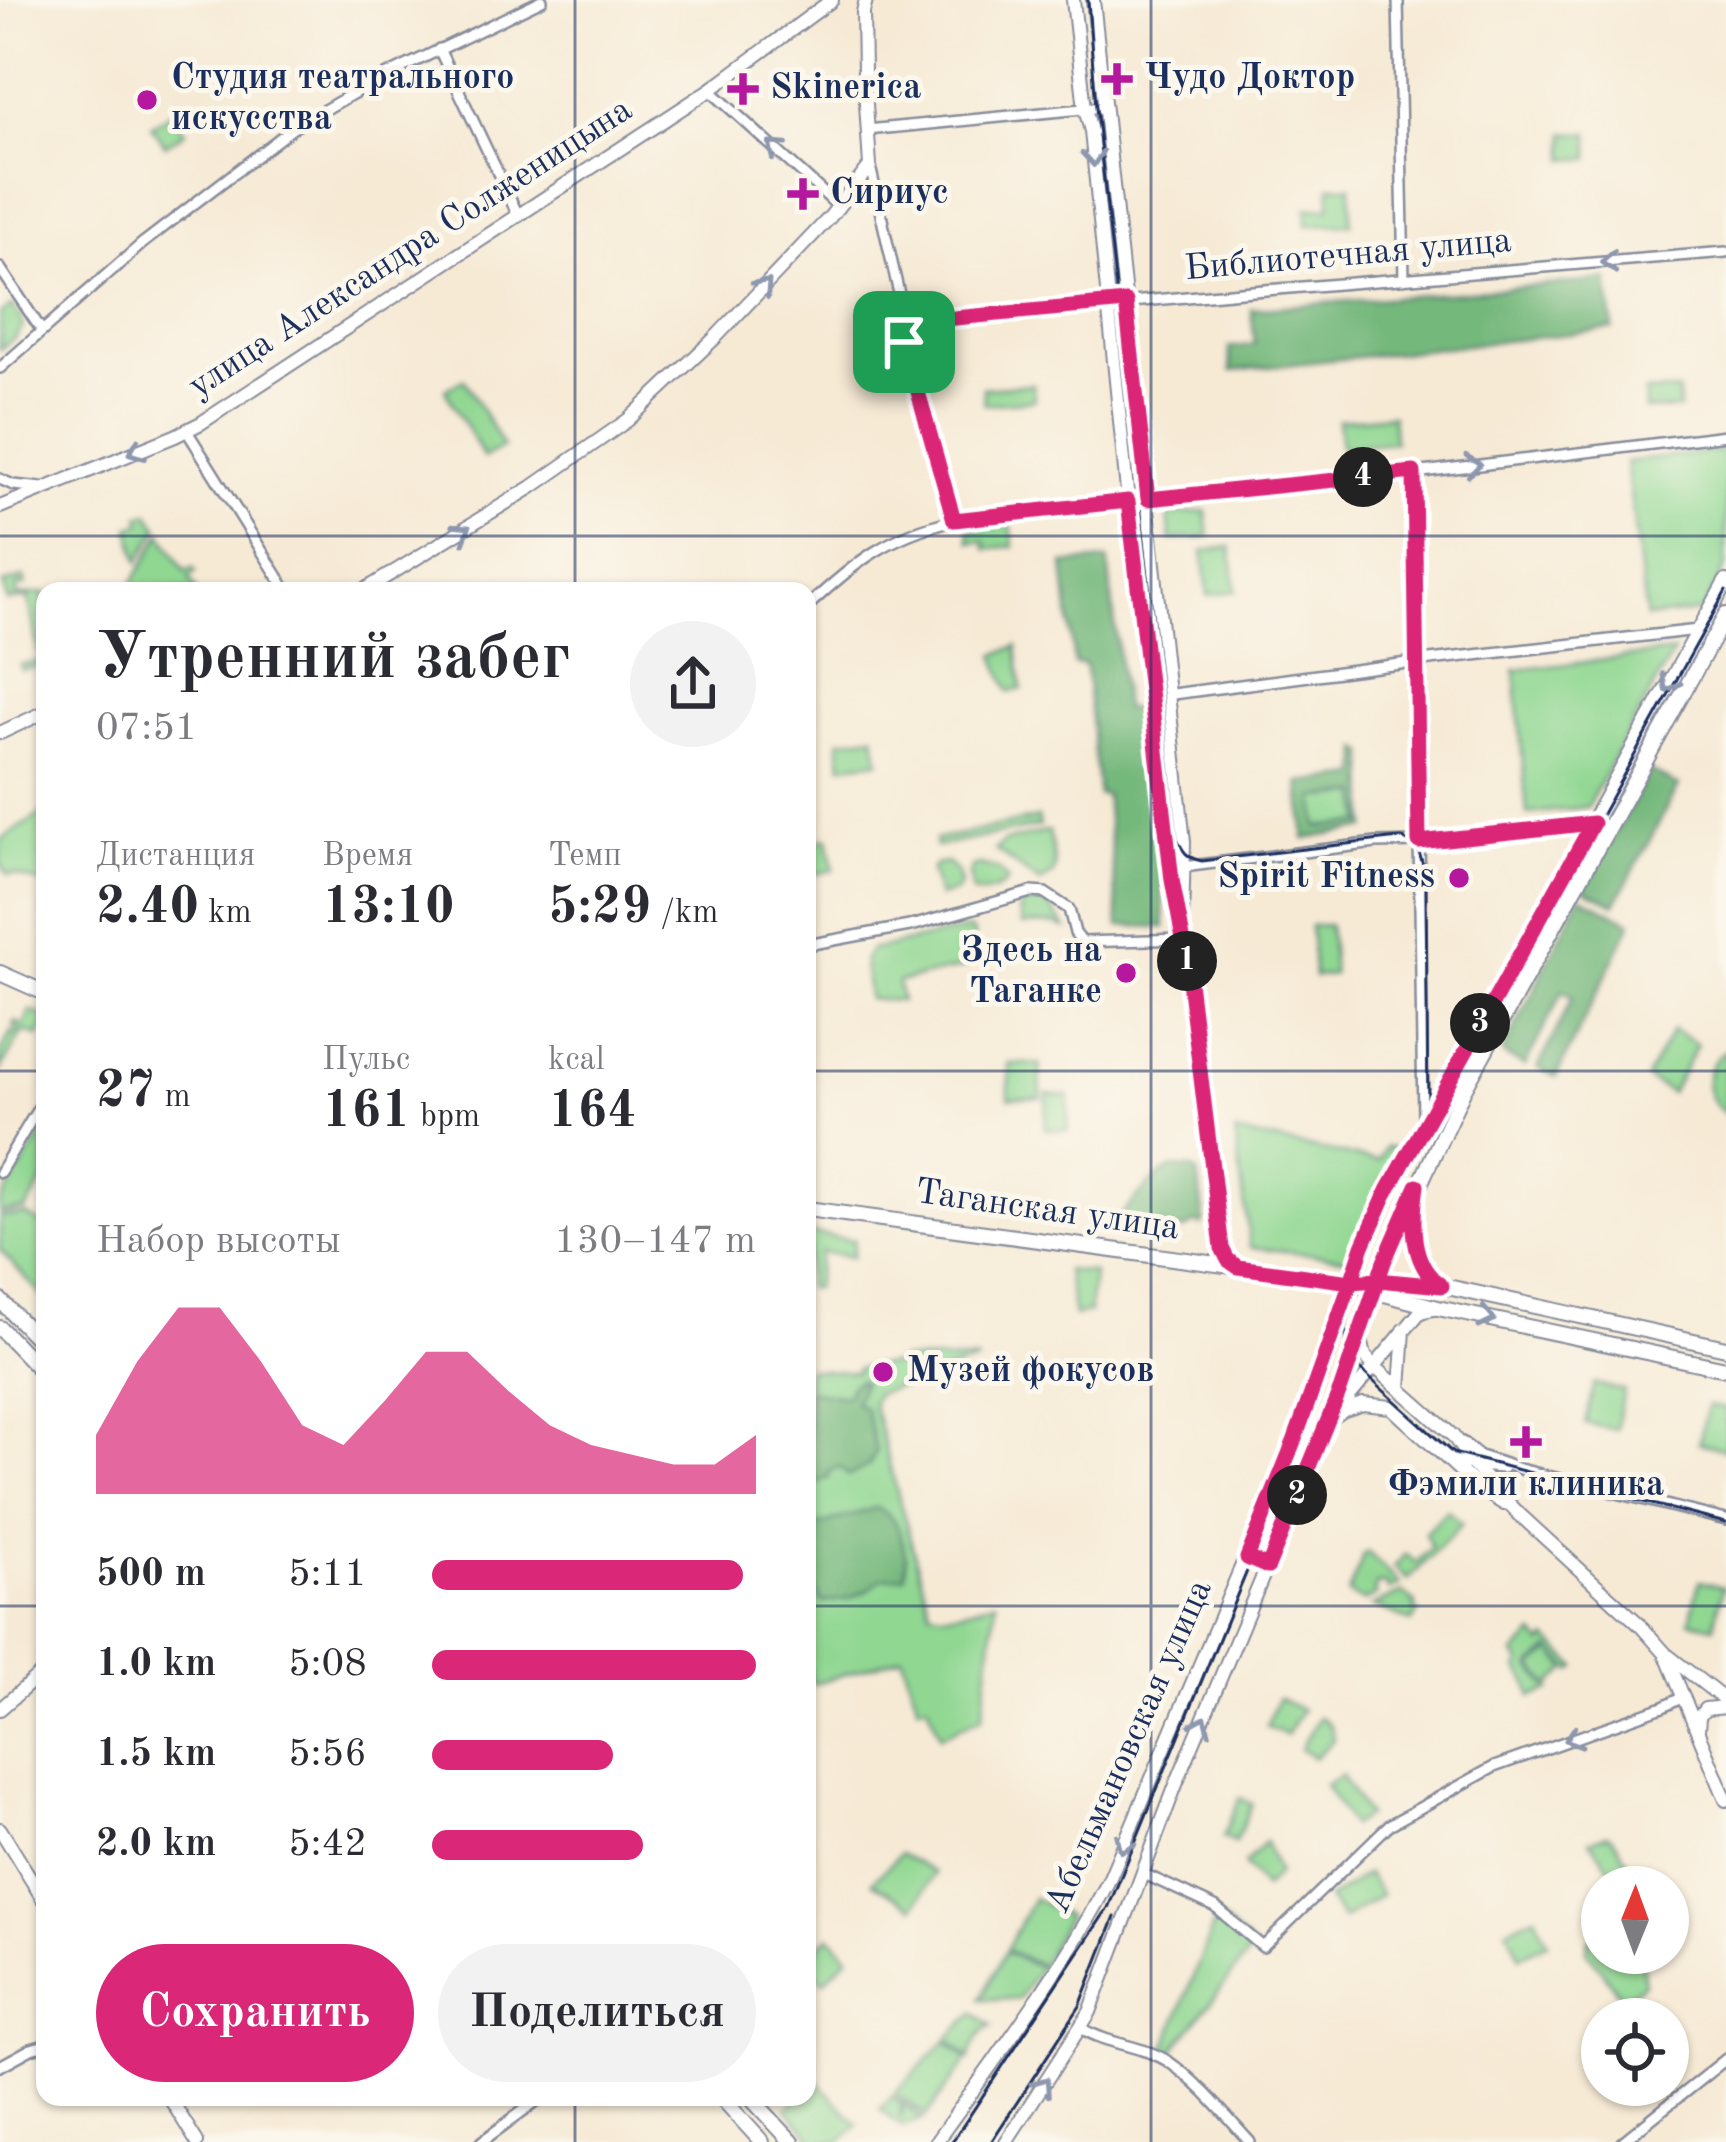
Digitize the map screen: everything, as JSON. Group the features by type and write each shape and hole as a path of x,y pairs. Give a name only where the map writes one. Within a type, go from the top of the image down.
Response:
{"main road":[{"path":"1375,1286 1463,1090 1609,830 1707,632 1726,582"},
{"path":"1351,1282 1385,1196 1593,823 1707,632 1726,615"},
{"path":"0,973 36,989"},
{"path":"1417,1186 1413,1215 1417,1248 1428,1274 1442,1286 1726,1348"},
{"name":"Таганская улица","path":"816,1210 1375,1286 1438,1308 1726,1369"},
{"path":"0,1300 36,1338"},
{"path":"0,1328 36,1366"},
{"path":"730,2106 762,2142"},
{"path":"758,2106 792,2142"}],"street":[{"path":"0,368 143,243 281,135 439,49 542,0"},
{"name":"улица Александра Солженицына","path":"0,507 188,430 710,89 832,0"},
{"path":"1072,0 1172,880 1183,933 1218,1227 1228,1260 1238,1267"},
{"path":"1093,0 1184,842 1183,933"},
{"path":"1398,0 1404,279"},
{"path":"863,4 870,166 902,307 904,342 954,520"},
{"path":"439,49 518,215"},
{"path":"710,89 839,207"},
{"path":"867,130 1103,107"},
{"path":"377,582 542,481 628,420 708,346 839,207 870,166"},
{"name":"Библиотечная улица","path":"902,323 1726,252"},
{"path":"0,268 42,331"},
{"path":"188,430 281,582"},
{"path":"816,599 861,558 926,526 954,520 1726,435"},
{"path":"1414,472 1423,1128"},
{"path":"0,479 43,488"},
{"path":"1150,697 1416,662 1707,632"},
{"path":"0,734 36,716"},
{"path":"1183,867 1593,823 1609,830"},
{"path":"816,943 915,925 1031,892 1058,898 1069,909 1082,942 1134,942 1183,933"},
{"path":"0,1172 36,1112"},
{"name":"Абельмановская улица","path":"936,2142 1090,1917 1247,1558 1304,1418 1351,1282"},
{"path":"1375,1286 1442,1286"},
{"name":"Абельмановская улица","path":"1006,2142 1090,2012 1177,1782 1326,1425 1375,1286"},
{"path":"1326,1425 1420,1312 1438,1308"},
{"path":"1400,1388 1405,1330"},
{"path":"1360,1334 1365,1356 1374,1366 1480,1456 1726,1520"},
{"path":"1326,1425 1353,1407 1386,1405 1448,1459 1477,1472 1520,1514"},
{"path":"1454,1436 1477,1472 1665,1653 1726,1704"},
{"path":"1477,1472 1493,1460"},
{"path":"1477,1472 1514,1468"},
{"path":"1498,1491 1501,1472 1514,1468"},
{"path":"1247,1558 1268,1567"},
{"path":"1665,1653 1726,1800"},
{"path":"0,1709 36,1678"},
{"path":"1142,1873 1215,1907 1262,1947 1389,1825 1494,1767 1663,1707 1706,1686"},
{"path":"1698,1731 1705,1708 1726,1704"},
{"path":"1156,1774 1159,1786 1177,1782"},
{"path":"0,1829 36,1887"},
{"path":"1081,2027 1169,2063 1250,2142"},
{"path":"0,2066 36,2046"},
{"path":"1622,2142 1726,2059"},
{"path":"175,2106 197,2142"},
{"path":"481,2142 530,2106"},
{"path":"1638,2128 1643,2141"}],"green space":[{"path":"171,112 185,132 165,145 151,126"},
{"path":"1566,133 1590,133 1590,159 1566,159"},
{"path":"1330,186 1351,186 1351,224 1307,225 1307,208 1330,208"},
{"path":"1608,280 1613,329 1231,371 1229,348 1255,344 1251,309"},
{"path":"14,305 23,327 0,349 0,313"},
{"path":"464,379 503,447 484,458 445,390"},
{"path":"1033,384 1034,400 984,404 983,388"},
{"path":"1678,391 1679,409 1645,410 1645,392"},
{"path":"1392,415 1394,442 1341,447 1338,420"},
{"path":"1726,450 1726,567 1702,611 1646,618 1626,462"},
{"path":"1206,511 1209,536 1171,540 1168,515"},
{"path":"149,513 159,528 139,561 130,528"},
{"path":"1011,525 1014,546 986,549 985,541 970,542 969,530"},
{"path":"162,533 185,571 193,568 196,572 189,577 192,582 133,582"},
{"path":"1231,547 1236,591 1208,595 1203,551"},
{"path":"1108,560 1124,709 1147,708 1165,927 1119,926 1105,795 1098,795 1085,664 1074,664 1064,564"},
{"path":"24,578 26,585 17,587 17,596 36,594 36,640 28,598 7,601 3,584"},
{"path":"1017,646 1022,689 1009,691 995,655"},
{"path":"1673,652 1587,807 1527,814 1515,670"},
{"path":"875,735 879,761 842,765 839,740"},
{"path":"1360,749 1366,753 1367,828 1305,839 1300,783 1359,776","holes":["1360,794 1363,823 1318,827 1316,798"]},
{"path":"1650,771 1679,786 1615,904 1584,889"},
{"path":"1361,794 1364,823 1318,827 1315,798"},
{"path":"36,818 36,882 8,875 0,862 0,840"},
{"path":"1038,818 1040,826 936,847 935,840"},
{"path":"1049,831 1055,867 1040,883 995,850 1004,842"},
{"path":"828,838 834,870 816,874 816,841"},
{"path":"947,863 957,872 960,885 956,892 938,897 931,870"},
{"path":"980,865 998,870 1008,881 991,891 972,892 969,874"},
{"path":"1580,896 1632,922 1556,1077 1538,1068 1573,997 1563,991 1525,1066 1502,1054"},
{"path":"1036,899 1047,903 1066,928 1022,925 1019,909"},
{"path":"1329,925 1333,975 1314,977 1310,926"},
{"path":"969,929 974,934 966,967 898,982 901,1001 868,999 864,959 870,950"},
{"path":"31,1011 36,1013 36,1035 23,1031 0,1071 0,1054 11,1032 18,1029 13,1026 15,1021 24,1026"},
{"path":"1672,1030 1697,1044 1671,1093 1646,1078"},
{"path":"1726,1050 1726,1114 1712,1099 1707,1082 1712,1065"},
{"path":"1009,1064 1040,1064 1041,1098 1009,1098"},
{"path":"1047,1094 1069,1096 1068,1131 1045,1129"},
{"path":"1235,1133 1378,1161 1386,1147 1402,1150 1352,1259 1250,1247"},
{"path":"36,1144 36,1193 26,1210 0,1213 0,1203"},
{"path":"1173,1168 1198,1173 1201,1225 1178,1230 1161,1223 1141,1226 1121,1221 1120,1216 1144,1189"},
{"path":"26,1215 36,1221 36,1289 0,1250 0,1217"},
{"path":"816,1234 854,1240 852,1257 820,1252 816,1281"},
{"path":"1066,1270 1093,1273 1089,1313 1074,1316"},
{"path":"901,1360 978,1361 876,1394 872,1403 930,1609 954,1612 996,1601 983,1716 940,1736 928,1703 918,1705 902,1656 816,1683 816,1370 856,1372 857,1368"},
{"path":"863,1382 855,1402 865,1408 876,1452 869,1465 849,1476 839,1467 816,1484 816,1391 844,1396 849,1387"},
{"path":"1594,1384 1624,1391 1616,1430 1585,1423"},
{"path":"1708,1405 1726,1409 1726,1450 1699,1443"},
{"path":"875,1508 884,1512 900,1536 905,1576 882,1578 846,1599 821,1601 816,1591 816,1526"},
{"path":"1447,1510 1462,1524 1408,1580 1394,1567 1406,1554 1416,1563 1431,1547 1425,1533"},
{"path":"1368,1552 1400,1585 1389,1590 1386,1584 1378,1584 1376,1596 1364,1601 1348,1594"},
{"path":"1699,1581 1723,1587 1714,1626 1690,1621"},
{"path":"1403,1593 1419,1612 1412,1622 1373,1606"},
{"path":"1535,1635 1543,1644 1548,1639 1577,1667 1572,1671 1551,1649 1531,1667 1551,1690 1532,1697 1515,1654"},
{"path":"1552,1651 1568,1669 1550,1686 1534,1667"},
{"path":"1278,1698 1302,1710 1286,1735 1266,1726"},
{"path":"1318,1717 1329,1726 1333,1740 1314,1758 1300,1749"},
{"path":"1341,1775 1367,1816 1351,1826 1325,1785"},
{"path":"1240,1798 1252,1804 1235,1842 1223,1837"},
{"path":"1607,1834 1631,1866 1609,1866 1590,1841"},
{"path":"1265,1842 1278,1873 1264,1888 1244,1864"},
{"path":"900,1854 934,1873 914,1907 872,1882"},
{"path":"1367,1874 1381,1895 1342,1920 1328,1899"},
{"path":"1033,1898 1067,1916 1041,1965 1006,1950"},
{"path":"1535,1915 1548,1942 1520,1956 1507,1929"},
{"path":"1217,1916 1253,1948 1171,2053 1166,2047"},
{"path":"830,1936 849,1956 824,1981 816,1973 816,1949"},
{"path":"1005,1952 1040,1967 1018,1999 981,1999"},
{"path":"1604,1974 1643,1974 1644,1983 1630,1994 1617,1991"},
{"path":"974,2013 992,2026 977,2040 970,2058 948,2039"},
{"path":"946,2041 968,2060 926,2116 895,2093"},
{"path":"816,2082 858,2124 841,2142 816,2142 787,2109 816,2106"},
{"path":"892,2096 900,2102 901,2121 902,2103 923,2119 902,2127 880,2109"}],"tram line":[{"path":"1088,0 1177,838 1186,854 1202,861 1402,838 1417,846 1426,875 1428,1120"},
{"path":"952,2142 1108,1908 1315,1406 1346,1325 1365,1257 1411,1157 1726,591"},
{"path":"1346,1331 1353,1363 1453,1453 1726,1523"},
{"path":"991,2142 1080,2006 1115,1917"}],"place":[{"name":"Чудо Доктор","path":"1117,79"},
{"name":"Skinerica","path":"743,89"},
{"name":"Студия театрального искусства","path":"147,100"},
{"name":"Сириус","path":"803,194"},
{"name":"Spirit Fitness","path":"1459,878"},
{"name":"Здесь на Таганке","path":"1126,973"},
{"name":"Музей фокусов","path":"883,1372"},
{"name":"Фэмили клиника","path":"1526,1442"}],"route":[{"path":"904,342 902,323 1126,302 1148,499 1414,472 1419,842 1593,823 1385,1196 1351,1282 1377,1280 1442,1286 1428,1274 1417,1248 1413,1215 1417,1186 1384,1262 1377,1280 1341,1388 1268,1567 1247,1558 1351,1282 1238,1267 1222,1248 1172,880 1128,501 954,520 904,342"}]}
